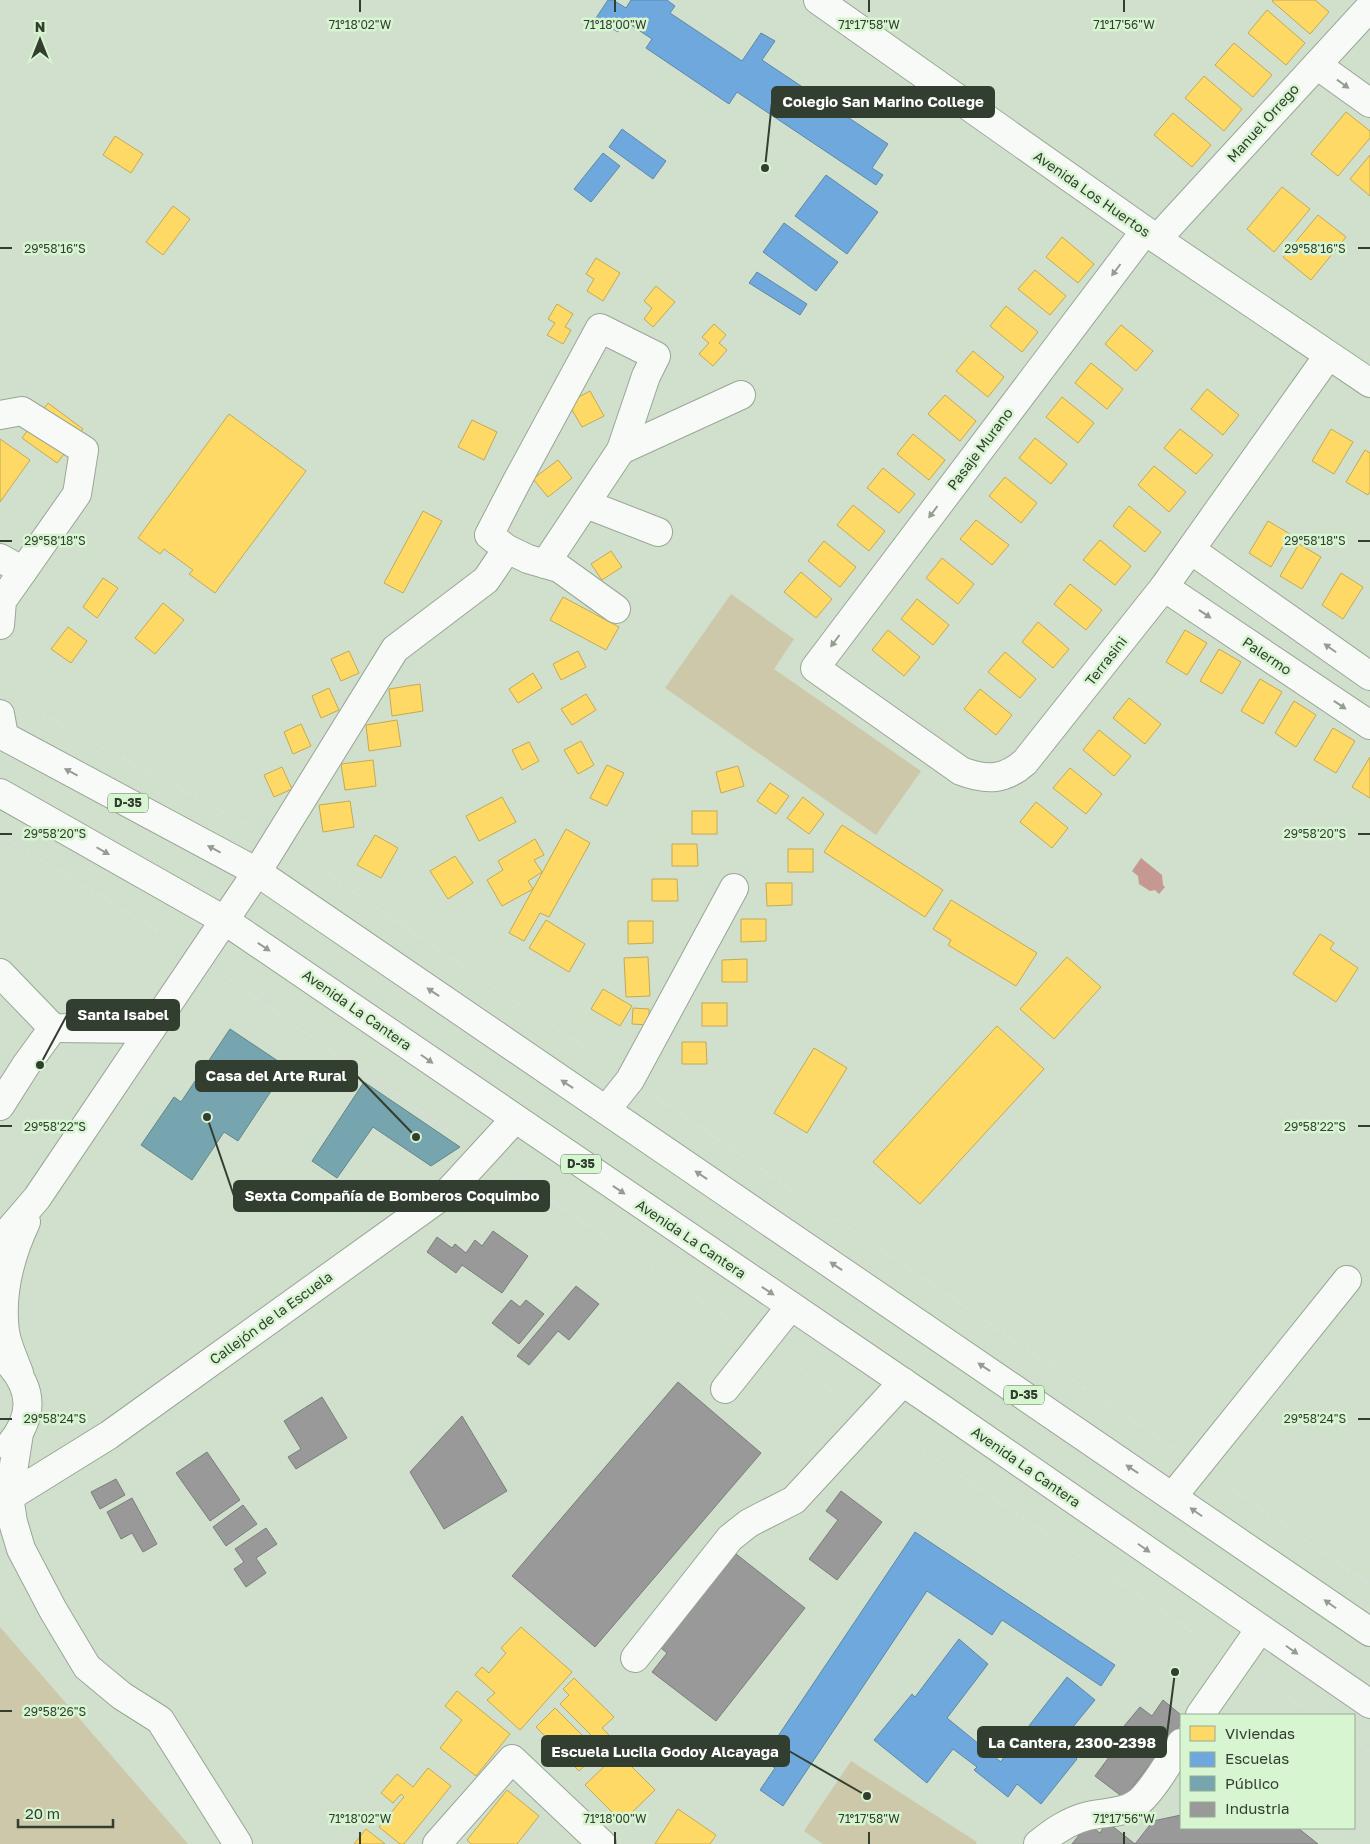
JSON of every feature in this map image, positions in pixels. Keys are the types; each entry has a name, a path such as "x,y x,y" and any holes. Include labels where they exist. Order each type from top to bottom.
{"main road":[{"name":"Avenida Los Huertos","path":"818,0 1151,235 1370,383"},
{"name":"Manuel Orrego","path":"1151,235 1317,65 1365,23"},
{"path":"1317,65 1370,103"},
{"name":"Pasaje Murano","path":"816,668 1151,235"},
{"path":"545,564 621,450 646,376 656,356 600,328 516,481 490,535 507,549 528,559 545,564 559,568 616,609"},
{"name":"Terrasini","path":"816,668 961,771 976,777 991,778 1004,776 1016,770 1026,762 1164,587 1328,356"},
{"path":"621,450 741,395"},
{"path":"0,415 22,411 84,450 77,494 11,565 2,601 0,625"},
{"path":"586,504 658,532"},
{"path":"0,1241 37,1198 200,956 256,872 396,649 486,580 507,549"},
{"path":"1191,550 1370,676"},
{"name":"Palermo","path":"1164,587 1370,725"},
{"name":"D-35","path":"1,728 256,872 1370,1632"},
{"name":"Avenida La Cantera","path":"0,793 224,920 515,1120 903,1382 1370,1704"},
{"path":"606,1110 630,1080 734,888"},
{"path":"0,973 53,1028 151,1029"},
{"path":"0,1106 26,1065 53,1028"},
{"name":"Callejón de la Escuela","path":"6,1508 449,1191 515,1120"},
{"path":"37,1198 13,1249 4,1290 5,1332 9,1364 25,1387 27,1403 26,1419 20,1433 6,1508 21,1549 53,1610 87,1667 122,1696 160,1720 238,1844"},
{"path":"1173,1496 1347,1280"},
{"path":"725,1389 791,1306"},
{"path":"635,1658 730,1538 750,1523 794,1500 903,1382"},
{"path":"0,1452 7,1448 20,1433"},
{"path":"1201,1714 1260,1629"},
{"path":"1038,1844 1052,1832 1069,1822 1088,1816 1122,1810 1135,1805 1147,1792 1180,1744"},
{"path":"437,1844 512,1759 602,1844"}],"path":[{"path":"26,705 275,841 315,865 1370,1584"},
{"path":"0,835 200,956 257,1000 1314,1714"},
{"path":"1355,1742 1370,1752"}],"shaded area":[{"path":"731,594 794,639 774,669 921,771 876,835 665,688"},
{"path":"1141,858 1162,875 1165,887 1159,894 1155,890 1150,891 1139,884 1138,876 1132,871"},
{"path":"0,1627 188,1844 0,1844"},
{"path":"851,1761 977,1842 976,1844 823,1844 804,1831"}],"building: Viviendas":[{"path":"1273,0 1315,0 1329,12 1310,34"},
{"path":"1267,10 1305,43 1286,65 1248,33"},
{"path":"1234,43 1272,75 1253,97 1215,65"},
{"path":"1204,76 1242,109 1224,131 1185,98"},
{"path":"1346,112 1370,131 1370,138 1338,176 1311,154"},
{"path":"1173,113 1211,145 1192,167 1154,135"},
{"path":"115,136 143,154 131,173 103,155"},
{"path":"1370,155 1370,196 1350,179"},
{"path":"1282,187 1310,209 1274,252 1247,229"},
{"path":"173,206 190,219 163,255 146,242"},
{"path":"1318,215 1346,237 1311,280 1283,257"},
{"path":"1062,237 1094,264 1078,283 1046,257"},
{"path":"596,258 620,273 603,301 587,291 594,279 586,274"},
{"path":"1035,270 1066,296 1050,315 1018,289"},
{"path":"656,286 675,302 653,327 644,319 652,308 644,301"},
{"path":"557,304 573,314 565,327 571,330 563,344 547,335 555,323 548,319"},
{"path":"1006,306 1038,332 1022,352 990,326"},
{"path":"714,324 726,335 719,343 727,350 713,366 699,354 709,343 702,337"},
{"path":"1121,325 1153,351 1136,371 1105,344"},
{"path":"973,351 1004,377 988,397 956,371"},
{"path":"1091,363 1123,389 1107,409 1075,383"},
{"path":"1207,389 1239,415 1223,435 1191,409"},
{"path":"590,391 604,416 582,427 568,403"},
{"path":"945,395 976,421 960,441 928,414"},
{"path":"1062,397 1094,423 1078,443 1046,417"},
{"path":"48,403 83,429 57,463 22,438"},
{"path":"229,414 306,471 215,593 189,574 193,570 164,549 160,554 138,538"},
{"path":"472,420 497,432 484,460 458,447"},
{"path":"1180,429 1213,455 1196,474 1164,448"},
{"path":"1331,429 1353,442 1334,474 1312,461"},
{"path":"913,434 945,460 929,480 897,454"},
{"path":"1035,438 1067,464 1051,484 1019,458"},
{"path":"0,439 30,460 0,502"},
{"path":"1365,450 1370,453 1370,491 1368,495 1346,482"},
{"path":"558,460 572,478 548,497 533,479"},
{"path":"1154,466 1186,492 1169,512 1138,485"},
{"path":"883,468 915,494 899,513 867,488"},
{"path":"1005,477 1037,503 1021,523 989,496"},
{"path":"853,505 885,531 869,551 837,525"},
{"path":"1129,506 1161,532 1145,552 1113,526"},
{"path":"423,511 442,521 403,593 384,583"},
{"path":"976,520 1009,545 992,565 960,539"},
{"path":"1268,521 1290,534 1271,567 1249,553"},
{"path":"1100,540 1131,566 1115,585 1083,560"},
{"path":"824,541 856,567 840,587 808,561"},
{"path":"1299,544 1321,557 1302,589 1280,576"},
{"path":"611,551 622,567 602,580 591,564"},
{"path":"942,558 974,584 958,604 926,578"},
{"path":"801,572 832,599 816,618 784,592"},
{"path":"1341,573 1363,587 1343,619 1322,605"},
{"path":"103,578 118,588 97,618 83,607"},
{"path":"1070,584 1102,610 1086,630 1054,604"},
{"path":"563,597 619,627 606,650 550,620"},
{"path":"917,599 949,625 933,645 901,619"},
{"path":"163,603 184,620 155,654 135,638"},
{"path":"1038,622 1069,649 1053,668 1022,642"},
{"path":"68,627 87,641 71,663 51,649"},
{"path":"888,630 920,657 904,676 872,650"},
{"path":"1185,630 1207,643 1187,675 1166,662"},
{"path":"1219,649 1241,662 1222,694 1200,681"},
{"path":"349,651 359,673 341,681 331,659"},
{"path":"578,651 586,667 561,680 553,664"},
{"path":"1005,652 1036,679 1020,698 988,672"},
{"path":"533,673 542,688 518,703 509,689"},
{"path":"1260,679 1282,692 1263,724 1241,711"},
{"path":"420,684 423,711 392,716 389,689"},
{"path":"329,688 339,710 321,718 312,696"},
{"path":"980,689 1012,715 996,735 964,709"},
{"path":"586,694 596,710 572,725 561,709"},
{"path":"1129,698 1161,724 1145,744 1113,718"},
{"path":"1294,701 1316,715 1296,747 1275,733"},
{"path":"397,720 401,746 369,751 366,725"},
{"path":"301,724 311,746 293,754 284,732"},
{"path":"1333,728 1355,741 1336,773 1314,760"},
{"path":"1099,730 1131,756 1114,776 1083,750"},
{"path":"581,741 594,765 578,774 564,750"},
{"path":"529,742 539,761 522,770 512,750"},
{"path":"1370,757 1370,798 1352,787"},
{"path":"373,760 376,786 345,790 341,764"},
{"path":"607,765 624,773 607,806 590,798"},
{"path":"738,766 744,786 721,793 716,772"},
{"path":"282,767 292,789 274,797 264,775"},
{"path":"1070,768 1102,794 1086,814 1053,788"},
{"path":"770,783 789,796 776,814 757,801"},
{"path":"502,797 516,822 479,841 466,816"},
{"path":"803,797 824,814 809,834 787,818"},
{"path":"350,801 354,827 323,832 319,805"},
{"path":"1036,802 1068,828 1052,848 1020,822"},
{"path":"692,811 717,811 717,834 692,834"},
{"path":"842,825 943,890 925,917 824,852"},
{"path":"566,829 590,843 549,917 540,913 524,941 509,933"},
{"path":"375,835 398,848 381,878 357,865"},
{"path":"535,839 544,855 534,860 542,872 528,881 533,889 502,906 487,880 503,870 498,861"},
{"path":"672,844 697,844 698,866 672,866"},
{"path":"788,849 813,849 813,872 788,872"},
{"path":"455,856 473,883 448,899 430,871"},
{"path":"652,879 677,879 678,901 652,901"},
{"path":"766,883 792,883 792,905 767,906"},
{"path":"951,900 1037,953 1016,986 948,945 951,940 933,929"},
{"path":"741,919 766,919 766,941 741,942"},
{"path":"546,920 585,944 569,972 529,948"},
{"path":"628,921 653,921 653,943 628,944"},
{"path":"1320,934 1334,943 1330,949 1358,968 1336,1002 1293,974"},
{"path":"648,957 650,996 626,997 624,958"},
{"path":"1067,957 1101,987 1054,1039 1020,1009"},
{"path":"747,959 747,982 722,982 722,960"},
{"path":"603,989 632,1006 620,1026 591,1009"},
{"path":"702,1003 727,1003 727,1026 702,1026"},
{"path":"633,1008 649,1009 649,1025 632,1024"},
{"path":"997,1026 1044,1069 920,1204 873,1162"},
{"path":"682,1042 706,1042 707,1064 682,1064"},
{"path":"814,1048 847,1068 807,1133 774,1113"},
{"path":"521,1627 572,1672 520,1730 487,1700 495,1693 475,1675 482,1667 489,1673 506,1653 501,1648"},
{"path":"574,1678 614,1717 602,1728 614,1740 605,1749 560,1704 569,1695 563,1689"},
{"path":"457,1691 510,1734 476,1776 440,1748 462,1720 445,1706"},
{"path":"555,1708 599,1752 579,1771 536,1727"},
{"path":"618,1753 655,1790 622,1822 585,1785"},
{"path":"428,1768 451,1786 404,1844 400,1844 379,1827 404,1797 401,1794 393,1803 381,1793 397,1774 413,1787"},
{"path":"507,1790 539,1816 517,1844 471,1844 467,1840"},
{"path":"678,1809 716,1835 710,1844 655,1844"},
{"path":"366,1829 385,1844 354,1844"}],"building: Escuelas":[{"path":"608,0 613,0 626,8 631,0 667,0 675,6 670,13 742,61 761,33 775,41 762,60 888,144 872,168 883,175 876,185 737,92 729,104 646,48 652,39 625,21 618,32 596,18"},
{"path":"622,129 666,161 653,179 609,147"},
{"path":"603,153 620,166 591,202 574,189"},
{"path":"826,175 878,212 847,254 795,216"},
{"path":"784,223 838,262 816,291 763,252"},
{"path":"757,272 807,304 800,315 749,283"},
{"path":"915,1532 1115,1665 1101,1686 1002,1620 992,1635 927,1591 783,1806 760,1790 775,1768 762,1760"},
{"path":"959,1639 988,1664 947,1718 1001,1762 1008,1749 1017,1757 1032,1737 1025,1731 1067,1677 1095,1700 1059,1744 1077,1759 1041,1804 1017,1784 1008,1797 974,1770 977,1767 953,1749 927,1783 874,1740 912,1694 915,1697"}],"building: Público":[{"path":"230,1029 287,1067 238,1141 224,1132 192,1180 141,1145 174,1097 181,1102"},
{"path":"364,1082 460,1147 431,1166 373,1127 337,1178 312,1161"}],"building: Industria":[{"path":"493,1231 528,1256 502,1293 462,1265 456,1273 427,1252 437,1237 452,1248 455,1244 466,1253 475,1240 482,1246"},
{"path":"576,1286 599,1304 569,1340 558,1331 529,1365 517,1356"},
{"path":"511,1300 520,1307 526,1300 544,1314 519,1344 492,1323"},
{"path":"678,1382 761,1453 595,1647 512,1576"},
{"path":"322,1397 347,1438 296,1469 288,1457 301,1449 284,1421"},
{"path":"462,1416 507,1491 444,1529 410,1472"},
{"path":"207,1452 240,1500 210,1521 176,1473"},
{"path":"116,1479 125,1495 100,1509 91,1492"},
{"path":"841,1491 882,1522 837,1580 809,1559 838,1520 826,1511"},
{"path":"132,1498 157,1544 143,1552 132,1533 121,1539 107,1512"},
{"path":"243,1505 257,1524 226,1546 213,1527"},
{"path":"266,1528 277,1544 256,1558 266,1573 246,1587 234,1569 244,1562 235,1549"},
{"path":"736,1554 805,1608 716,1721 652,1672 667,1653 661,1648"},
{"path":"1163,1700 1180,1714 1180,1725 1124,1798 1095,1776 1115,1749 1109,1744 1140,1707 1152,1716"},
{"path":"1180,1815 1180,1829 1299,1829 1318,1844 1135,1844 1153,1821"},
{"path":"1107,1822 1135,1844 1072,1844 1088,1824 1100,1833"}],"place":[{"name":"Colegio San Marino College","path":"765,168"},
{"name":"Santa Isabel","path":"40,1065"},
{"name":"Sexta Compañía de Bomberos Coquimbo","path":"207,1117"},
{"name":"Casa del Arte Rural","path":"416,1137"},
{"name":"La Cantera, 2300-2398","path":"1175,1672"},
{"name":"Escuela Lucila Godoy Alcayaga","path":"867,1796"}]}
